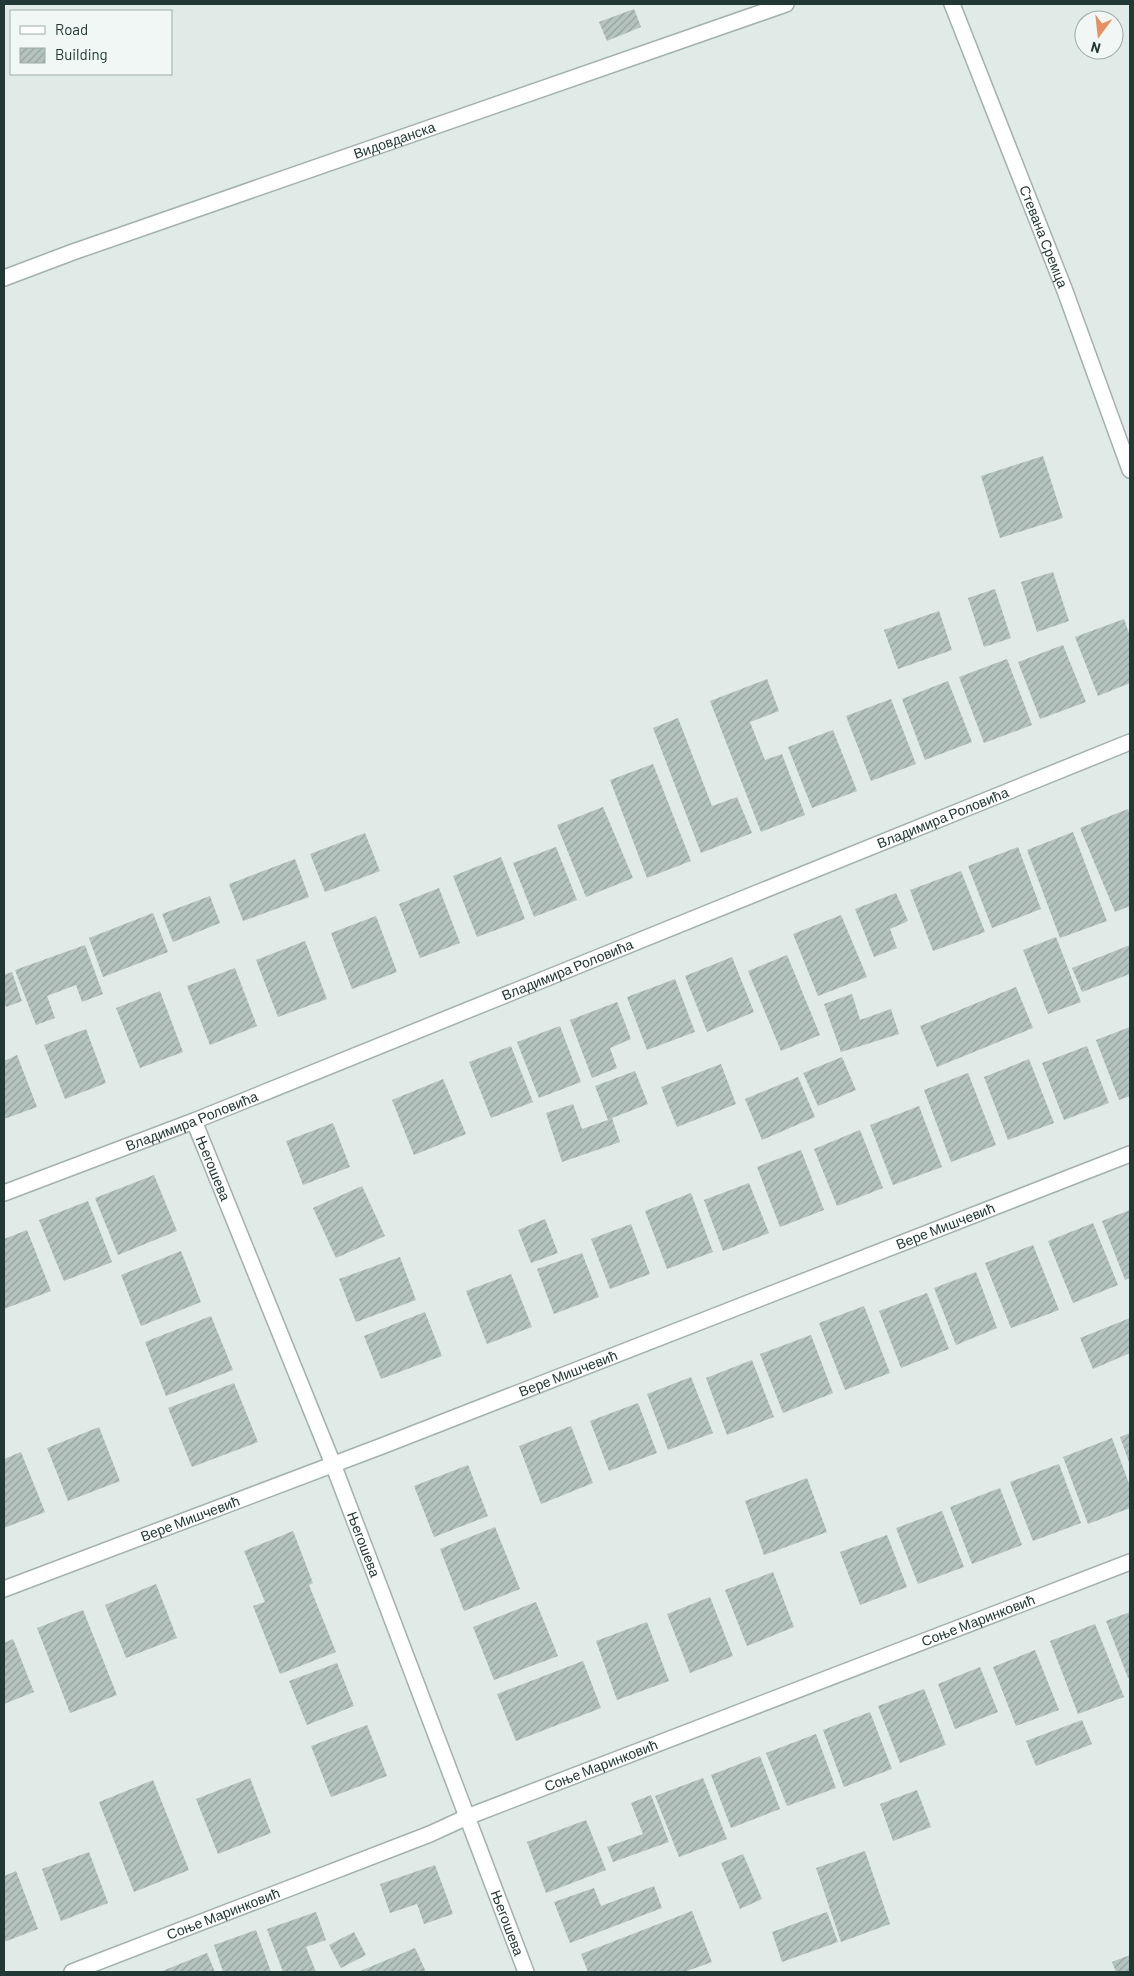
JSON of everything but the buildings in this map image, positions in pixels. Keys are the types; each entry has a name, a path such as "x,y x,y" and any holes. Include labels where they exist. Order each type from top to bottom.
{"street":[{"name":"Видовданска","path":"4,278 110,238 786,4"},
{"name":"Стевана Сремца","path":"952,4 1065,290 1130,470"},
{"name":"Владимира Роловића","path":"4,1193 194,1121 1130,742"},
{"name":"Његошева","path":"194,1121 333,1464 526,1972"},
{"name":"Вере Мишчевић","path":"4,1589 400,1439 1130,1154"},
{"name":"Соње Маринковић","path":"72,1972 1130,1562"}]}
